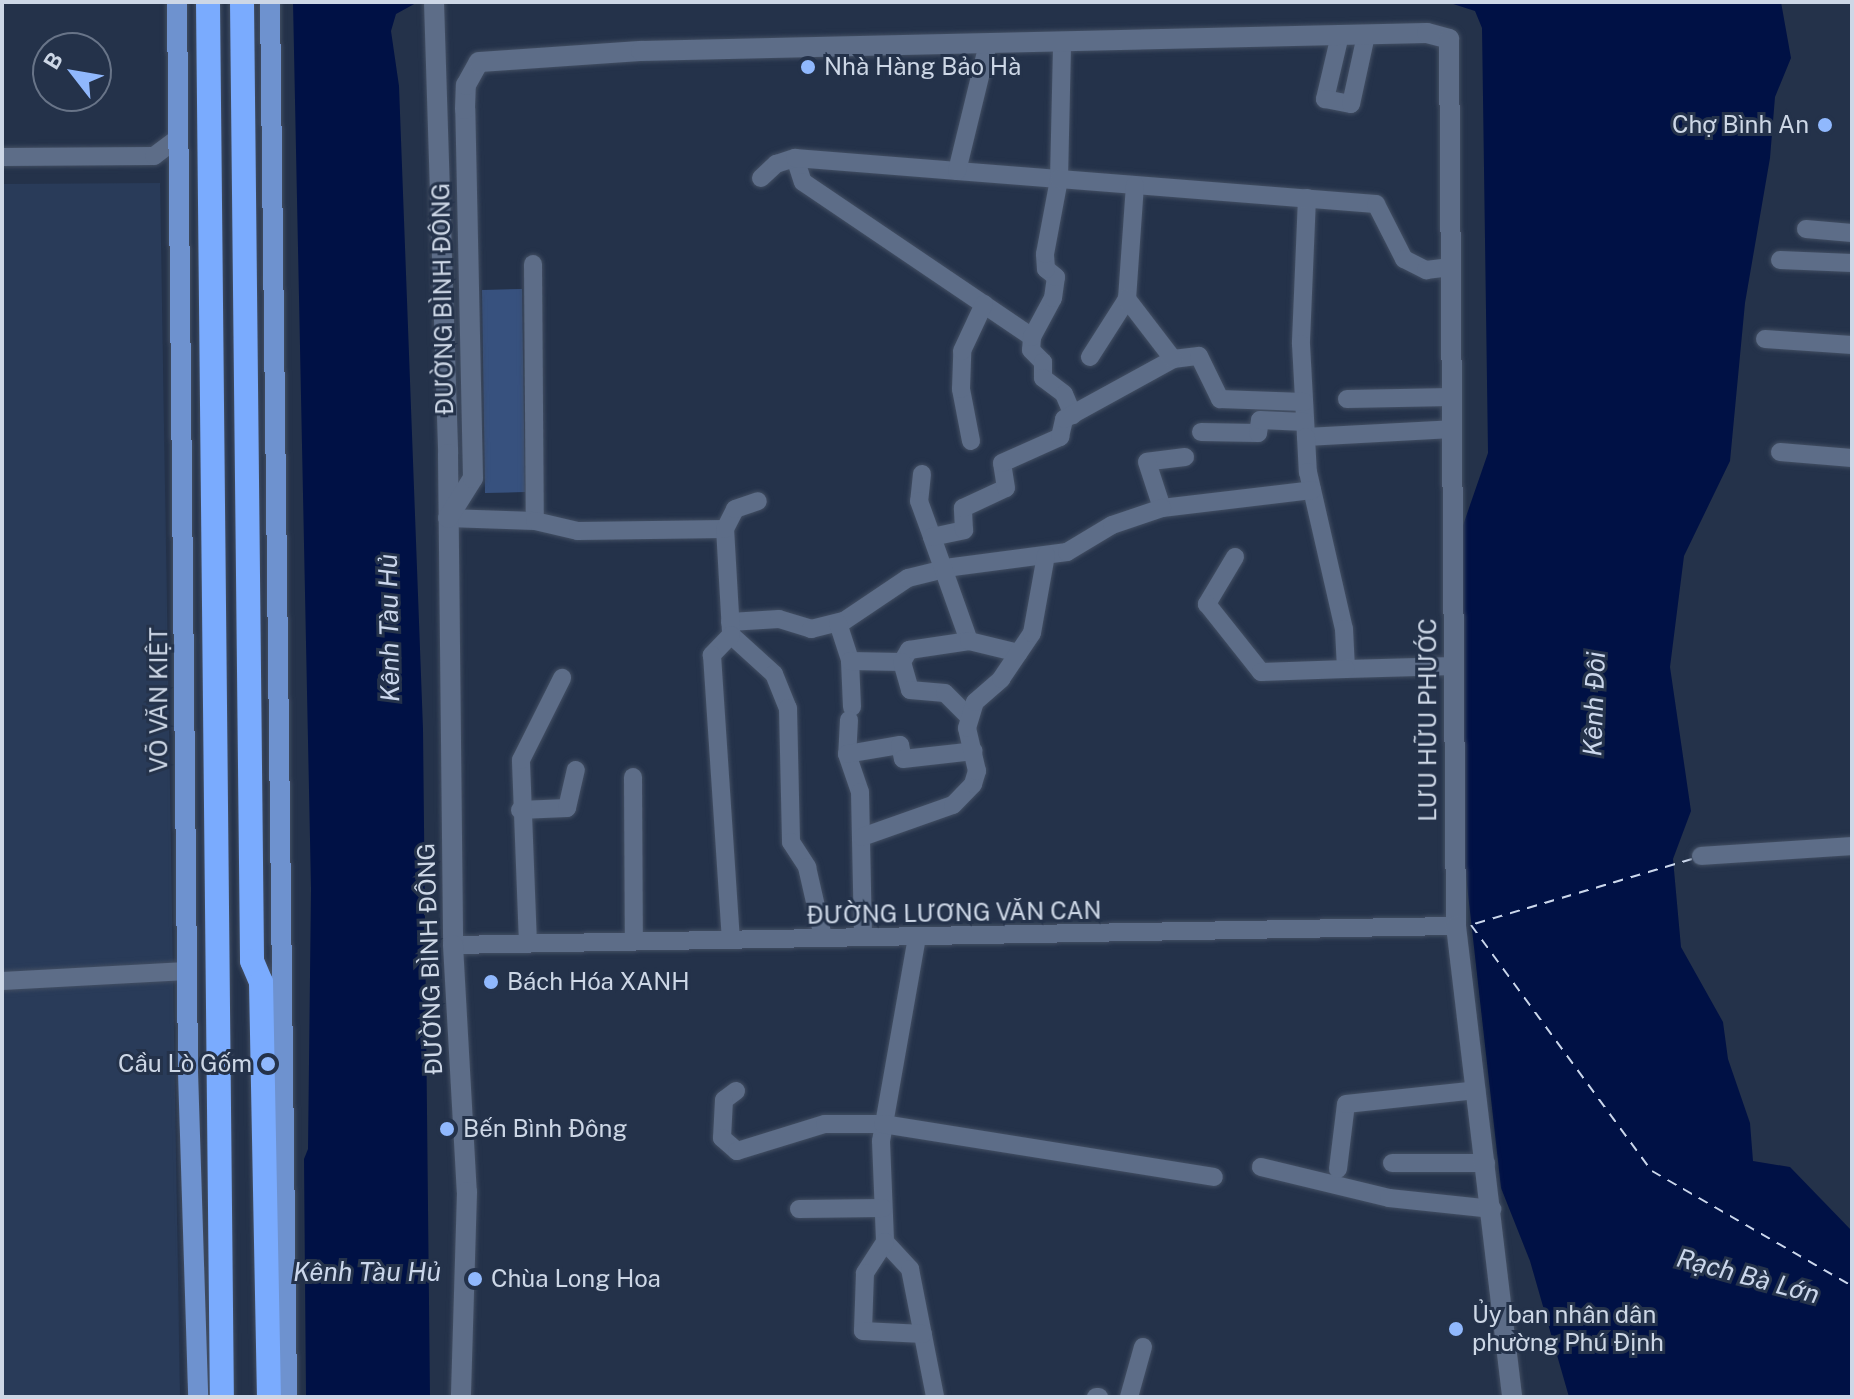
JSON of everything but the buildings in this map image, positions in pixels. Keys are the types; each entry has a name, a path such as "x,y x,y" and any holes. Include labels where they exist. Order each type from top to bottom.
{"highway":[{"path":"208,2 222,1397"},
{"path":"242,2 252,961 261,982 269,1397"}],"main road":[{"name":"VÕ VĂN KIỆT","path":"177,2 187,971 198,1397"},
{"path":"256,2 269,962 261,982"},
{"path":"270,2 287,1397"}],"street":[{"name":"ĐƯỜNG BÌNH ĐÔNG","path":"434,2 448,454 453,945 467,1192 461,1397"},
{"name":"LƯU HỮU PHƯỚC","path":"1366,35 1427,33 1449,39 1456,926 1512,1397"},
{"path":"957,171 988,44 1340,35 1366,35 1351,104 1325,99 1340,35"},
{"path":"932,537 964,530 963,508 1006,488 1002,463 1060,437 1068,417 1064,394 1043,378 1043,362 1031,350 1032,337 1053,298 1056,277 1046,269 1045,254 1059,179 1062,42"},
{"name":"ĐƯỜNG BÌNH ĐÔNG","path":"448,518 473,478 465,109 479,62 641,51 988,44"},
{"path":"2,157 154,156 179,137"},
{"path":"154,156 180,177"},
{"path":"761,178 776,164 795,158 1376,204 1404,259 1426,270 1451,267"},
{"path":"795,158 803,182 1032,337"},
{"path":"1090,357 1127,299 1135,185"},
{"path":"1307,198 1306,429 1312,490 1344,629 1346,669"},
{"path":"1806,229 1852,233"},
{"path":"1780,260 1852,263"},
{"path":"533,264 535,521"},
{"path":"1127,299 1173,359"},
{"path":"971,441 961,389 962,351 984,304"},
{"path":"1765,339 1852,345"},
{"path":"1068,417 1173,359 1199,356 1220,399 1304,402"},
{"path":"1347,399 1452,397"},
{"path":"1201,432 1258,433 1260,420 1306,429 1452,429"},
{"path":"1780,452 1852,458"},
{"path":"1162,508 1147,462 1185,457"},
{"path":"922,474 919,501 932,537 934,555 945,569 969,641"},
{"path":"731,628 779,619 811,629 838,623 908,578 945,569 1067,552 1112,525 1162,508 1312,490"},
{"path":"731,939 712,655 731,628 725,529 735,509 758,501"},
{"path":"448,518 535,521 578,531 725,529"},
{"path":"862,837 953,805 973,784 974,751 970,718 975,702 1001,679 1019,653 1041,607 1046,555"},
{"path":"1235,557 1207,604 1261,672 1454,666"},
{"path":"838,623 850,661 847,754 860,792 863,937"},
{"path":"731,628 774,674 788,708 791,842 807,867 823,937"},
{"path":"970,718 945,693 910,690 902,662 909,650 969,641 1019,653"},
{"path":"850,661 902,662"},
{"path":"528,944 520,810 521,760 562,678"},
{"path":"847,754 900,745 903,759 974,751"},
{"path":"520,810 567,808 576,770"},
{"path":"633,777 634,941"},
{"path":"1701,856 1852,846"},
{"name":"ĐƯỜNG LƯƠNG VĂN CAN","path":"453,945 1456,926"},
{"path":"917,937 883,1124 885,1242 865,1273 863,1331 923,1334"},
{"path":"2,981 187,971"},
{"path":"1338,1169 1346,1104 1476,1090"},
{"path":"736,1091 724,1100 722,1138 737,1151 825,1124 883,1124 1214,1177"},
{"path":"1392,1163 1486,1163"},
{"path":"1261,1167 1389,1198 1492,1209"},
{"path":"799,1209 883,1208"},
{"path":"885,1242 910,1269 935,1397"},
{"path":"1129,1397 1143,1347"}],"shaded area":[{"path":"160,183 180,1397 2,1397 2,184"},
{"path":"522,289 525,492 485,493 482,290"}],"water":[{"name":"Kênh Tàu Hủ","path":"293,2 435,2 416,3 396,14 391,31 399,86 423,729 430,1397 306,1397 304,1159 308,1149 311,889"},
{"name":"Kênh Đôi","path":"1447,2 1781,2 1791,58 1775,97 1770,158 1745,303 1730,461 1684,556 1670,667 1691,811 1673,859 1681,947 1723,1022 1728,1059 1750,1123 1753,1161 1790,1167 1852,1231 1852,1397 1569,1397 1530,1261 1501,1188 1465,867 1460,534 1488,453 1482,28 1475,11"}],"ferry route":[{"path":"1692,859 1471,925 1652,1171 1852,1286"}],"place":[{"name":"Nhà Hàng Bảo Hà","path":"808,67"},
{"name":"Chợ Bình An","path":"1825,125"},
{"name":"Bách Hóa XANH","path":"491,982"},
{"name":"Cầu Lò Gốm","path":"268,1064"},
{"name":"Bến Bình Đông","path":"447,1129"},
{"name":"Chùa Long Hoa","path":"475,1279"},
{"name":"Ủy ban nhân dân phường Phú Định","path":"1456,1329"}],"water label":[{"name":"Rạch Bà Lớn","path":"1748,1276"}]}
